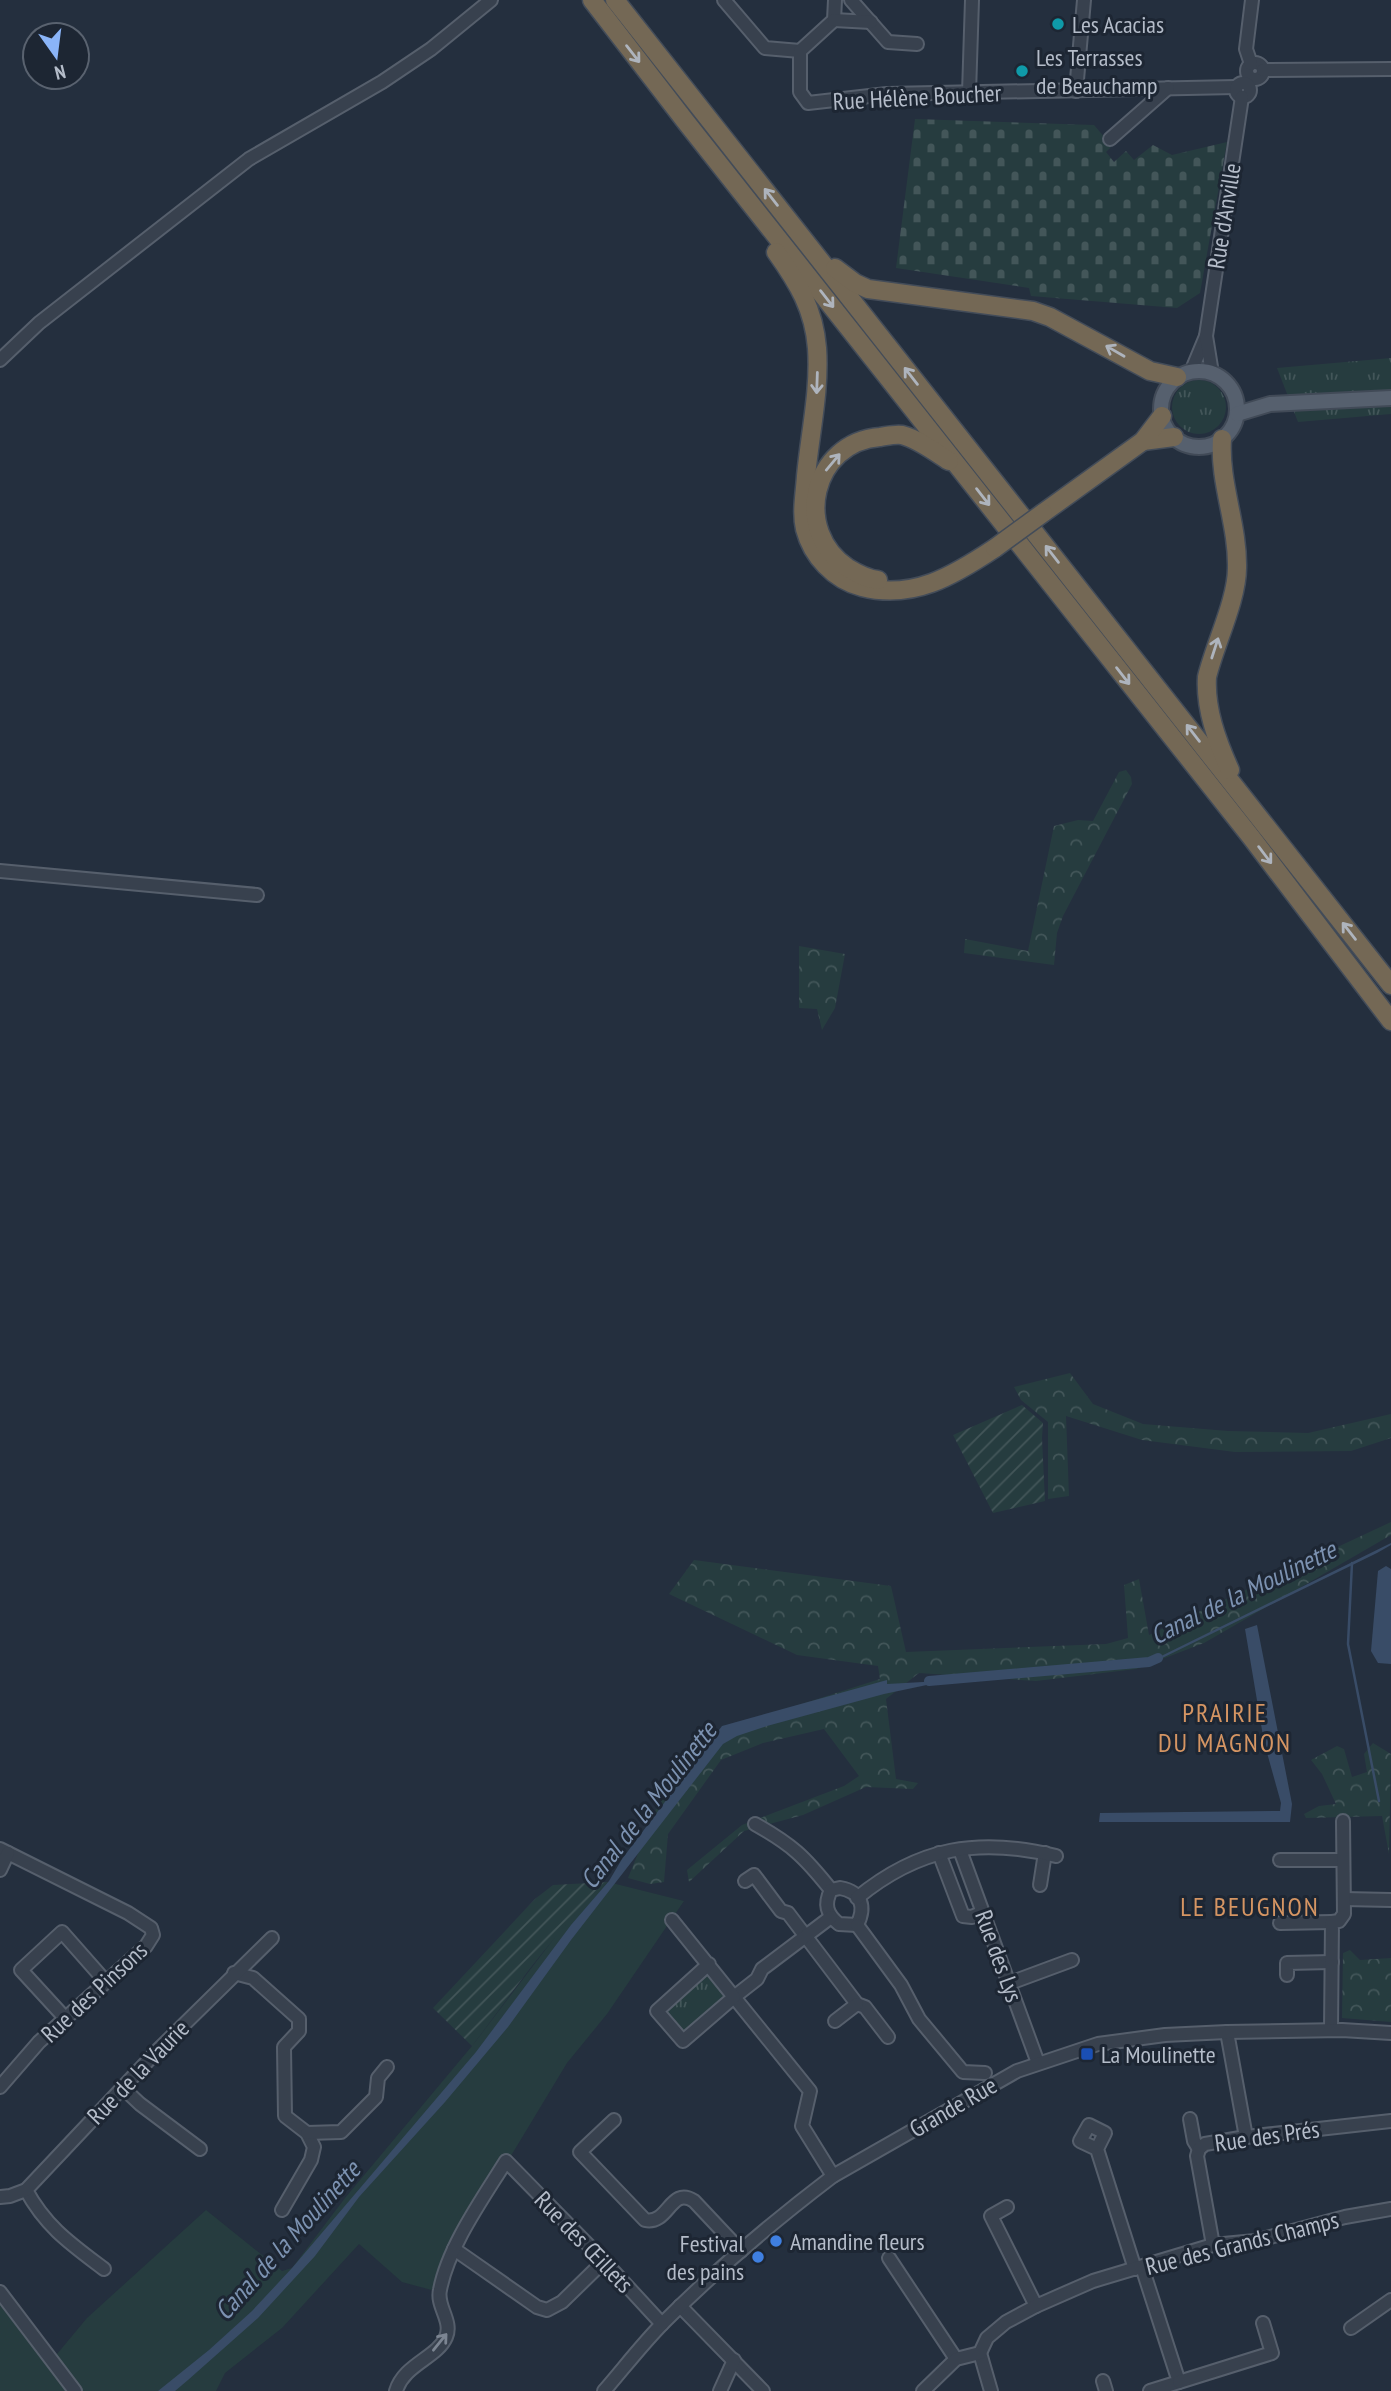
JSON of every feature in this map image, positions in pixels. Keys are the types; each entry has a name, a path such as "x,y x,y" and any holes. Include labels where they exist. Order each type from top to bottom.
{"highway":[{"path":"592,0 1251,837 1391,1021"},
{"path":"615,0 1391,985"},
{"path":"709,150 794,279 812,314 817,348 818,387 803,508 806,529 816,555 831,572 852,585 895,593 930,584 963,570 1143,441 1162,416"},
{"path":"813,251 855,283 868,289 1033,311 1065,323 1150,371 1164,376 1184,374"},
{"path":"962,470 927,447 901,435 871,437 851,444 834,457 821,477 815,504 817,524 824,545 838,561 858,574 874,580 894,581 924,575 989,552"},
{"path":"1143,441 1174,437"},
{"path":"1222,439 1222,473 1236,533 1237,571 1235,588 1207,677 1206,690 1216,737 1240,793"}],"main road":[{"path":"1212,373 1221,378 1234,394 1237,414 1233,426 1222,439 1209,445 1186,444 1166,428 1162,416 1163,396 1184,374 1212,373"},
{"path":"1234,394 1270,404"},
{"path":"1237,414 1270,404 1391,398"}],"street":[{"path":"0,360 40,323 248,159 382,82 431,49 491,0"},
{"path":"724,0 765,48 800,51 834,20 835,0"},
{"path":"851,0 888,43 917,44"},
{"path":"969,93 972,0"},
{"path":"1076,91 1084,0"},
{"name":"Rue d'Anville","path":"1212,373 1206,336 1249,80 1246,49 1252,0"},
{"path":"834,20 871,22"},
{"name":"Rue Hélène Boucher","path":"800,51 800,92 808,103 887,94 1168,88 1391,69"},
{"path":"1110,139 1168,88"},
{"name":"Rue d'Anville","path":"1184,374 1206,336"},
{"path":"0,871 257,895"},
{"path":"1280,1923 1332,1922 1339,1920 1344,1914 1343,1821"},
{"path":"755,1824 803,1856 831,1890"},
{"path":"857,1898 890,1872 939,1853 986,1845 1027,1849 1050,1855 1040,1885"},
{"name":"Rue des Lys","path":"960,1850 1038,2063"},
{"path":"0,1870 4,1851"},
{"name":"Rue des Pinsons","path":"0,2087 39,2042 146,1946 153,1936 151,1928 128,1913 4,1851"},
{"path":"939,1853 963,1916 972,1917 983,1912"},
{"path":"1280,1860 1343,1860"},
{"path":"745,1881 754,1875 780,1911 788,1913 857,2004 865,2007 888,2037"},
{"path":"831,1890 847,1889 863,1905 863,1913 857,1925"},
{"path":"831,1890 826,1904 831,1917 839,1924 857,1925"},
{"path":"1344,1899 1391,1900"},
{"path":"709,1964 657,2011 683,2041 757,1979 762,1969 831,1917"},
{"path":"672,1920 810,2091 802,2126 833,2176"},
{"path":"1331,2030 1332,1922"},
{"path":"857,1925 901,1984 919,2018 963,2072 970,2096"},
{"path":"65,2018 22,1970 62,1932 106,1982"},
{"name":"Rue de la Vaurie","path":"26,2190 234,1973 272,1938"},
{"path":"1010,1983 1072,1960"},
{"path":"1287,1975 1286,1963 1332,1962"},
{"path":"234,1973 253,1978 299,2019 299,2031 284,2047 285,2116 307,2133 314,2147 311,2160 282,2210"},
{"path":"835,2021 857,2004"},
{"name":"Grande Rue","path":"604,2391 680,2306 741,2251 833,2176 1017,2071 1108,2042 1166,2035 1331,2030 1391,2032"},
{"path":"1227,2032 1246,2137"},
{"path":"307,2133 341,2132 376,2097 378,2078 387,2067"},
{"path":"963,2072 985,2073"},
{"path":"123,2088 139,2104 200,2149"},
{"path":"1190,2119 1194,2141 1199,2149"},
{"path":"614,2120 580,2152 645,2220 649,2222 657,2219 678,2199 688,2197 741,2251"},
{"name":"Rue des Prés","path":"1213,2245 1197,2156 1199,2149 1205,2144 1391,2121"},
{"path":"1097,2149 1179,2382"},
{"name":"Rue des Œillets","path":"454,2249 506,2161 662,2324"},
{"path":"0,2197 26,2190 59,2235 104,2269"},
{"path":"1007,2207 990,2216 1036,2306"},
{"name":"Rue des Grands Champs","path":"980,2353 987,2338 995,2330 1036,2306 1093,2281 1213,2245 1255,2241 1345,2217 1391,2209"},
{"path":"396,2391 400,2379 445,2340 449,2330 439,2292 454,2249 537,2307 547,2310 562,2302 604,2261"},
{"path":"889,2258 956,2359"},
{"path":"0,2292 75,2391"},
{"path":"1351,2328 1391,2300"},
{"path":"680,2306 763,2391"},
{"path":"1150,2391 1272,2353 1263,2323"},
{"path":"923,2391 956,2359 980,2353 991,2391"},
{"path":"720,2391 734,2360"}],"green space":[{"path":"915,119 1094,125 1112,146 1106,152 1114,162 1126,151 1134,160 1153,145 1172,155 1227,142 1200,293 1177,308 1031,296 1029,288 896,268"},
{"path":"1391,358 1391,414 1298,422 1277,368"},
{"path":"1199,380 1218,388 1226,407 1218,426 1199,434 1180,426 1172,407 1180,388"},
{"path":"1126,770 1132,784 1063,916 1057,933 1054,965 964,953 965,939 1028,951 1054,826 1078,820 1093,821 1119,772"},
{"path":"799,946 845,954 835,1008 822,1030 817,1009 799,1008"},
{"path":"1070,1373 1093,1404 1143,1424 1228,1431 1308,1433 1391,1414 1391,1438 1351,1451 1235,1452 1142,1440 1066,1416 1069,1496 1048,1499 1048,1422 1021,1400 1014,1387"},
{"path":"1022,1405 1043,1423 1045,1501 993,1513 953,1435"},
{"path":"1391,1522 1391,1535 1204,1643 1136,1669 1036,1681 919,1673 886,1699 896,1779 918,1783 913,1789 866,1787 803,1815 744,1831 689,1882 687,1870 742,1825 844,1786 859,1776 824,1729 763,1743 721,1760 668,1834 664,1882 650,1884 628,1878 663,1792 702,1736 880,1679 878,1666 797,1655 669,1594 694,1560 891,1586 906,1652 1106,1644 1128,1638 1124,1585 1139,1579 1149,1635"},
{"path":"1373,1743 1391,1754 1389,1854 1382,1816 1306,1818 1304,1814 1319,1806 1336,1804 1322,1774 1311,1760 1337,1746 1344,1749 1352,1777 1367,1772 1364,1754"},
{"path":"608,1882 684,1901 607,2014 567,2063 454,2250 439,2292 402,2282 359,2244 282,2328 225,2373 216,2391 0,2391 0,2292 52,2360 87,2318 206,2210 282,2271 292,2268 345,2198 472,2046 558,1933"},
{"path":"608,1882 553,1940 472,2046 433,2008 535,1899 553,1885"},
{"path":"1350,1950 1360,1960 1391,1958 1391,2022 1342,2018 1343,1953"},
{"path":"709,1964 734,1997 683,2041 657,2011"}],"water":[{"path":"1391,1543 1377,1553 1150,1664 941,1682 884,1694 767,1726 737,1736 723,1744 571,1940 508,2027 359,2197 315,2256 258,2318 188,2380 175,2391 158,2391 252,2311 292,2268 476,2052 571,1925 609,1881 622,1859 722,1726 887,1680 887,1684 923,1682 1149,1662"},
{"path":"1386,1566 1391,1569 1391,1664 1378,1663 1371,1651 1378,1571"},
{"path":"1257,1625 1292,1804 1290,1822 1099,1822 1100,1813 1280,1811 1281,1803 1264,1742 1245,1629"}],"waterway":[{"path":"1352,1563 1348,1644 1379,1801"},
{"name":"Canal de la Moulinette","path":"929,1681 1149,1662 1158,1658"}],"place":[{"name":"Les Acacias","path":"1058,24"},
{"name":"Les Terrasses de Beauchamp","path":"1022,71"},
{"name":"La Moulinette","path":"1087,2054"},
{"name":"Amandine fleurs","path":"776,2241"},
{"name":"Festival des pains","path":"758,2257"}],"district":[{"name":"PRAIRIE DU MAGNON","path":"1225,1727"},
{"name":"LE BEUGNON","path":"1250,1906"}]}
